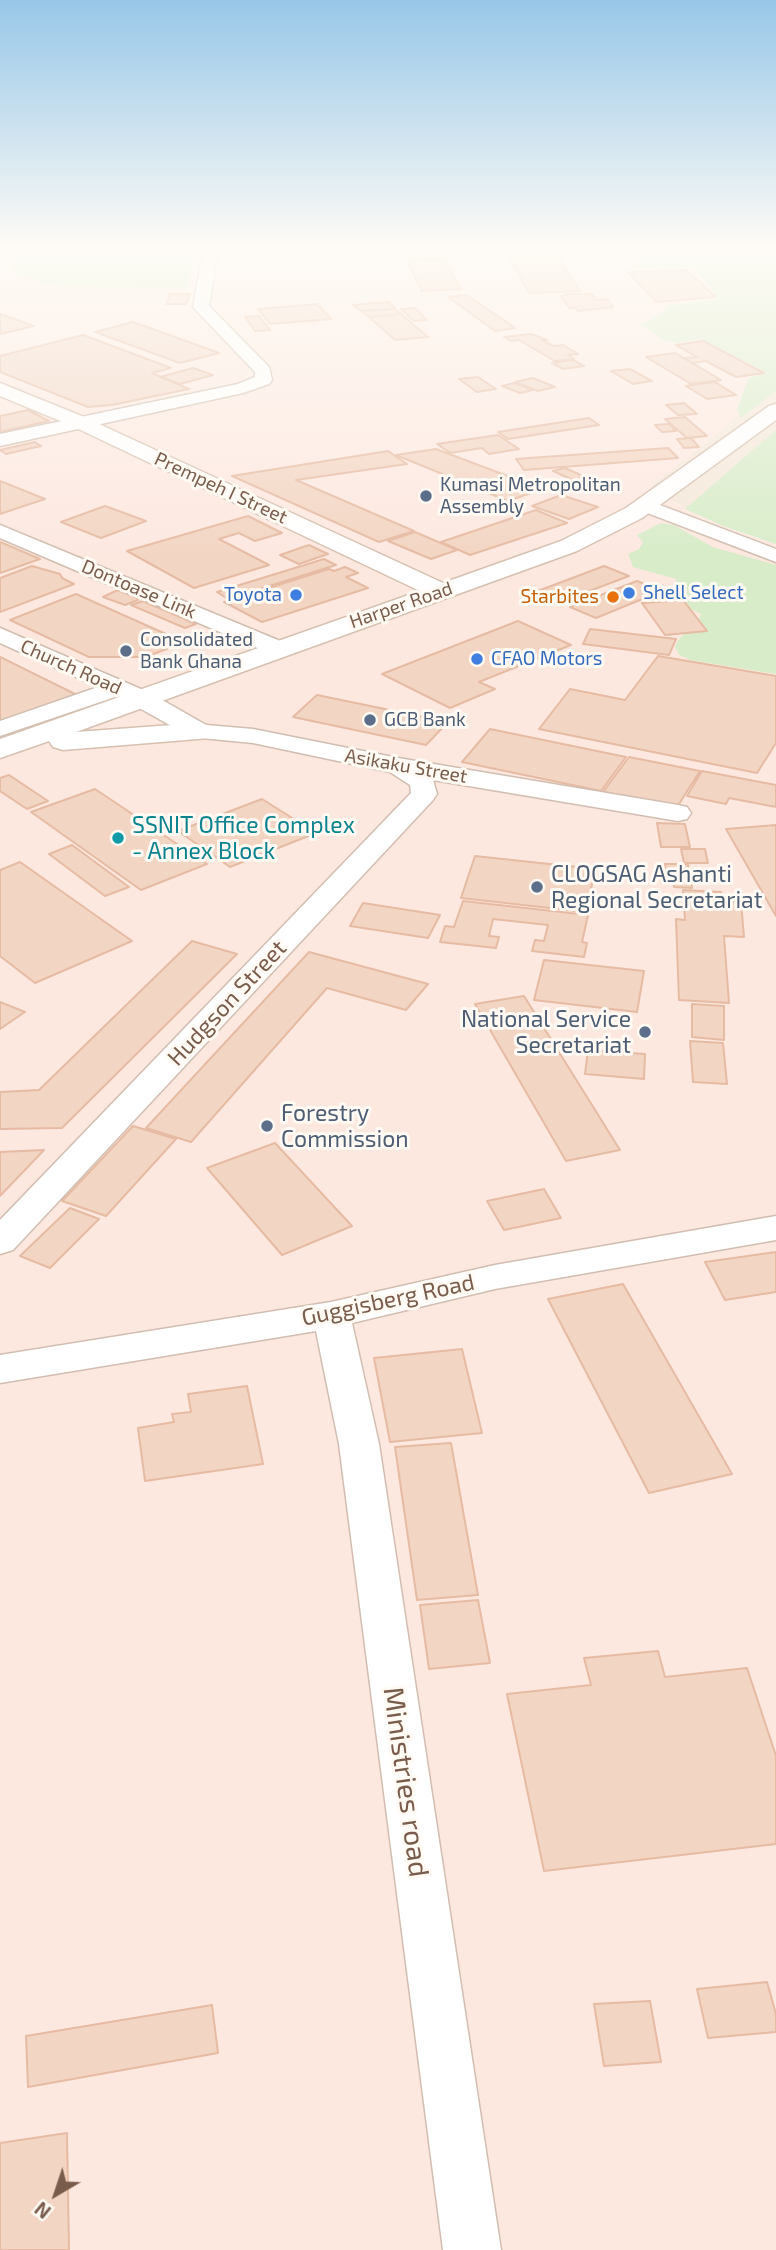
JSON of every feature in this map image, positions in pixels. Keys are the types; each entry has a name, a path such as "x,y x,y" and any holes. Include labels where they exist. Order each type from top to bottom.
{"main road":[{"name":"Prempeh I Street","path":"0,389 77,421 441,590"},
{"name":"Harper Road","path":"2,742 131,693 277,648 569,546 607,529 644,505 776,410"},
{"path":"2,742 200,732"}],"street":[{"path":"0,440 77,421 243,388 263,380 263,370 241,348"},
{"path":"644,505 776,556"},
{"name":"Dontoase Link","path":"0,531 277,648"},
{"name":"Church Road","path":"0,635 131,693"},
{"name":"Asikaku Street","path":"131,693 200,732 253,736 398,766 678,813"},
{"name":"Hudgson Street","path":"0,1242 425,794 422,782 398,766"},
{"name":"Guggisberg Road","path":"0,1369 331,1315 495,1277 776,1228"},
{"name":"Ministries road","path":"331,1315 359,1444 472,2250"}],"shaded area":[{"path":"0,348 776,348 776,377 726,427 651,486 685,509 722,526 776,544 776,2250 0,2250"},
{"path":"776,377 776,544 685,509 650,486 726,427"}],"green space":[{"path":"718,348 776,348 776,391 741,418 737,409 749,378 767,373"},
{"path":"776,430 776,544 723,526 685,509"},
{"path":"661,523 674,525 713,547 776,565 776,674 690,660 679,655 675,647 677,642 701,614 672,600 679,591 676,579 633,567 628,554 639,549 643,543 637,535"}],"building":[{"path":"32,348 118,348 171,368 152,373 189,389 112,405 88,407 0,372 0,356"},
{"path":"139,348 205,348 219,353 180,363"},
{"path":"533,348 568,348 578,354 568,355 574,359 555,361"},
{"path":"681,348 716,348 764,373 736,377 706,361 693,363 684,358 697,357"},
{"path":"675,353 721,380 691,384 646,357"},
{"path":"573,360 584,366 563,369 552,363"},
{"path":"193,368 213,375 180,384 160,377"},
{"path":"630,369 652,381 633,384 611,371"},
{"path":"478,377 496,389 477,392 459,379"},
{"path":"533,378 555,387 538,391 515,382"},
{"path":"715,382 736,395 707,399 686,386"},
{"path":"515,383 533,390 520,393 502,386"},
{"path":"684,403 697,414 678,415 666,405"},
{"path":"28,410 49,421 0,432 0,416"},
{"path":"685,417 707,436 687,438 665,419"},
{"path":"589,418 599,425 508,439 498,432"},
{"path":"669,424 676,431 662,432 655,425"},
{"path":"498,435 519,449 489,454 482,448 450,453 437,444"},
{"path":"691,438 699,447 684,448 677,439"},
{"path":"35,442 41,446 6,454 0,450"},
{"path":"668,448 678,458 524,470 516,459"},
{"path":"436,449 542,489 508,501 396,455"},
{"path":"388,451 407,464 296,480 414,531 379,542 232,476"},
{"path":"565,468 585,477 573,480 553,471"},
{"path":"0,481 45,499 0,514"},
{"path":"561,495 598,507 569,519 532,506"},
{"path":"105,506 146,521 101,538 61,522"},
{"path":"536,510 567,523 470,555 441,542"},
{"path":"248,516 282,533 255,541 239,533 219,539 269,565 194,588 127,551"},
{"path":"415,532 457,550 431,559 388,541"},
{"path":"0,542 40,559 0,573"},
{"path":"309,545 328,554 299,564 280,555"},
{"path":"324,559 336,565 228,599 217,592"},
{"path":"32,566 60,574 74,584 0,612 0,578"},
{"path":"604,566 629,576 555,604 530,594"},
{"name":"Toyota","path":"345,567 358,573 346,577 368,588 262,622 224,602 329,569 334,571"},
{"path":"637,581 662,591 596,618 570,607"},
{"path":"118,590 140,599 125,605 103,597"},
{"path":"76,594 184,642 146,657 89,657 10,620"},
{"path":"683,600 707,631 665,635 642,603"},
{"path":"143,601 196,624 185,628 131,605"},
{"name":"CFAO Motors","path":"518,621 571,645 479,682 495,689 450,708 382,674"},
{"path":"590,629 676,639 669,655 583,644"},
{"path":"658,656 776,676 776,743 757,773 539,729 570,689 625,700"},
{"path":"0,657 77,695 0,724"},
{"name":"GCB Bank","path":"317,695 448,722 426,745 293,717"},
{"path":"490,729 626,757 601,791 462,762"},
{"path":"629,757 700,771 677,807 603,792"},
{"path":"702,771 776,785 776,807 729,798 726,804 687,796"},
{"path":"9,775 48,801 27,809 0,791 0,778"},
{"name":"SSNIT Office Complex - Annex Block","path":"95,789 207,864 141,890 31,812"},
{"path":"262,799 316,833 230,867 178,831"},
{"path":"657,823 685,824 690,847 661,847"},
{"path":"776,825 776,916 726,829"},
{"path":"72,845 129,887 105,896 49,854"},
{"path":"681,849 705,849 708,863 684,863"},
{"path":"475,856 596,869 585,912 461,898"},
{"path":"20,862 132,941 35,983 0,956 0,870"},
{"path":"665,864 688,864 689,874 666,873"},
{"path":"672,877 690,877 692,888 674,887"},
{"path":"683,890 721,892 722,901 741,902 744,937 724,936 729,1003 679,1000 676,919 685,920"},
{"path":"463,901 588,915 582,942 587,943 584,957 532,951 535,940 544,941 548,925 493,919 489,936 499,937 496,948 440,942 445,926 454,927"},
{"path":"363,903 440,915 428,938 350,926"},
{"path":"192,941 237,954 62,1128 0,1129 0,1092 39,1090"},
{"path":"309,952 428,984 406,1010 327,988 191,1142 146,1128"},
{"path":"544,960 644,971 637,1012 534,1000"},
{"path":"524,996 620,1150 566,1161 475,1004"},
{"path":"0,1002 25,1012 0,1029"},
{"path":"692,1004 724,1006 724,1040 692,1037"},
{"path":"690,1041 723,1043 727,1084 693,1082"},
{"path":"588,1050 645,1054 644,1079 585,1074"},
{"path":"133,1126 176,1139 106,1216 62,1201"},
{"path":"275,1143 352,1226 282,1255 207,1168"},
{"path":"44,1150 0,1196 0,1152"},
{"path":"544,1189 561,1218 504,1230 487,1201"},
{"path":"70,1208 99,1219 50,1268 20,1256"},
{"path":"776,1252 776,1292 725,1300 705,1262"},
{"path":"623,1284 732,1474 649,1493 548,1299"},
{"path":"462,1349 482,1433 390,1442 374,1358"},
{"path":"247,1386 263,1464 145,1481 138,1428 174,1422 172,1414 191,1412 188,1394"},
{"path":"451,1443 478,1595 417,1600 395,1447"},
{"path":"478,1600 490,1663 429,1669 420,1605"},
{"path":"658,1651 665,1677 747,1668 776,1756 776,1844 544,1871 507,1694 591,1685 584,1658"},
{"path":"767,1982 776,2014 776,2032 708,2038 697,1989"},
{"path":"650,2001 661,2062 604,2066 594,2004"},
{"path":"212,2005 218,2053 28,2087 26,2036"},
{"path":"67,2133 69,2250 0,2250 0,2143"}],"place":[{"name":"Kumasi Metropolitan Assembly","path":"426,496"},
{"name":"Shell Select","path":"629,593"},
{"name":"Toyota","path":"296,595"},
{"name":"Starbites","path":"613,597"},
{"name":"Consolidated Bank Ghana","path":"126,651"},
{"name":"CFAO Motors","path":"477,659"},
{"name":"GCB Bank","path":"370,720"},
{"name":"SSNIT Office Complex - Annex Block","path":"118,838"},
{"name":"CLOGSAG Ashanti Regional Secretariat","path":"537,887"},
{"name":"National Service Secretariat","path":"645,1032"},
{"name":"Forestry Commission","path":"267,1126"}]}
